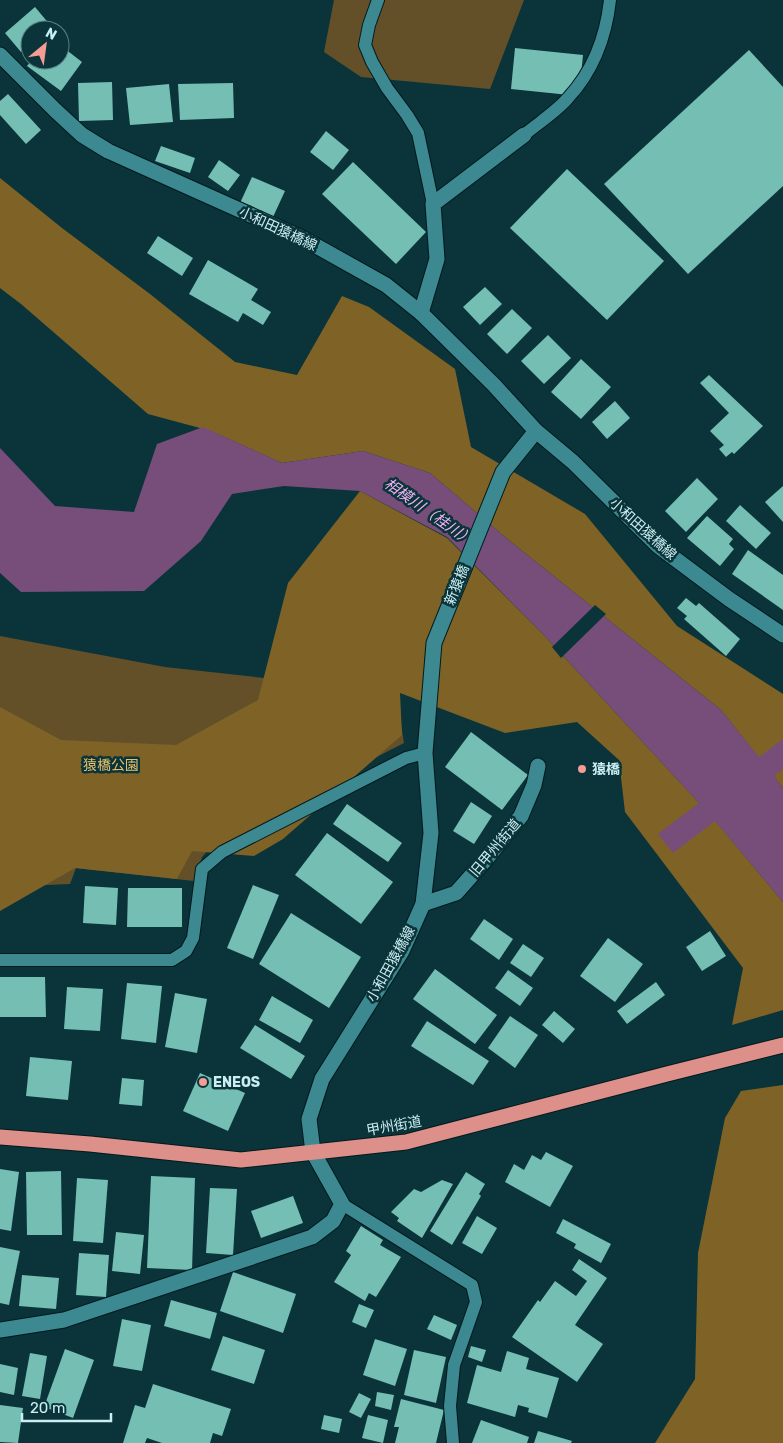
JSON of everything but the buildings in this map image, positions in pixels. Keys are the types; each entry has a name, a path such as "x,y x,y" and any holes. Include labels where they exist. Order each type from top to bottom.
{"highway":[{"name":"甲州街道","path":"0,1137 90,1144 240,1160 406,1142 783,1045"}],"main road":[{"name":"小和田猿橋線","path":"0,55 54,110 82,135 108,151 302,238 386,285 421,314 494,385 536,431 573,462 658,546 729,599 783,635"},
{"path":"421,314 437,259 433,204 524,135"},
{"name":"新猿橋","path":"434,643 503,472 536,431"},
{"name":"小和田猿橋線","path":"313,1152 309,1119 322,1079 402,951 423,904 431,833 425,753 434,643"},
{"name":"旧甲州街道","path":"423,904 456,893 487,858 521,816 534,785 538,766"},
{"path":"0,1330 64,1320 312,1237 333,1221 342,1204 313,1152"}],"lane":[{"path":"378,0 365,45 372,62 387,88 408,115 418,133 433,204"},
{"path":"524,135 568,99 586,76 600,46 608,19 610,0"},
{"path":"0,960 172,960 186,951 193,938 202,869 222,852 406,758 425,753"},
{"path":"342,1204 472,1285 476,1302 454,1365 450,1406 453,1443"}],"green space":[{"path":"334,0 524,0 490,89 361,77 324,52"},
{"path":"0,178 235,362 297,375 342,296 369,307 455,369 471,447 585,514 677,626 783,694 783,788 721,710 505,537 430,473 363,451 282,463 211,431 148,414 0,288"},
{"path":"360,491 447,538 541,632 713,818 783,902 783,1010 732,1025 743,968 625,812 619,760 577,722 505,733 400,693 402,735 283,839 254,856 192,851 177,879 75,868 0,911 0,707 61,740 176,745 258,700 288,583"},
{"name":"猿橋公園","path":"0,636 165,667 264,678 398,706 404,743 220,837 202,857 194,881 76,868 70,884 0,887"},
{"path":"783,1085 783,1443 655,1443 695,1379 698,1253 725,1118 741,1091"}],"water":[{"name":"相模川（桂川）","path":"203,427 282,463 363,451 430,473 505,537 721,710 759,757 783,739 783,769 774,776 783,788 783,902 715,821 673,853 658,834 699,803 541,632 447,537 360,491 284,486 232,494 201,541 144,591 21,592 0,573 0,448 55,506 134,512 157,444"}],"pier":[{"path":"595,605 606,614 561,658 552,647"}],"place":[{"name":"猿橋","path":"582,769"},
{"name":"ENEOS","path":"203,1082"}]}
